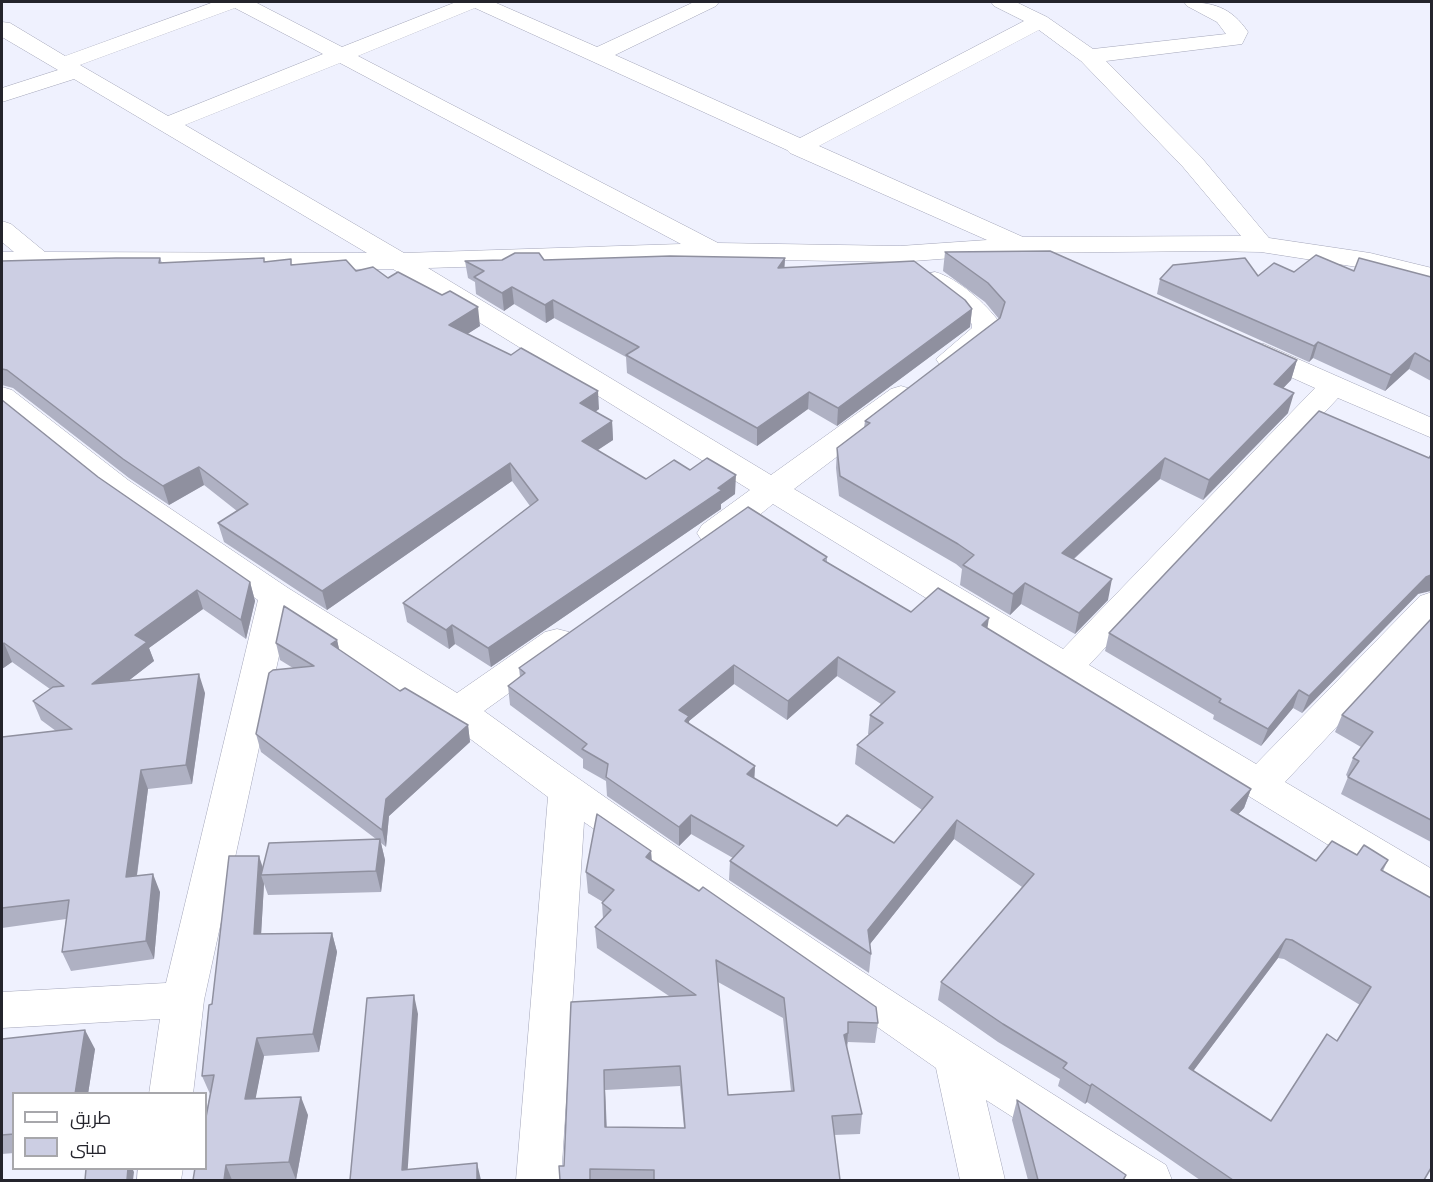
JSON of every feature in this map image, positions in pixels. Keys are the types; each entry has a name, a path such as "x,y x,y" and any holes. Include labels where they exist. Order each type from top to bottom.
{"street":[{"path":"2,95 232,2"},
{"path":"240,2 715,251"},
{"path":"168,124 476,2 599,55 798,148 1073,269"},
{"path":"599,55 709,2"},
{"path":"1001,2 1040,21 1089,56 1192,162 1261,244"},
{"path":"1089,56 1234,39 1237,32 1224,18 1194,2"},
{"path":"798,148 1040,21"},
{"path":"2,28 399,261 540,350 1066,667 1153,723 1260,784 1431,889"},
{"path":"2,229 36,258"},
{"path":"2,260 36,258 399,261 715,251 900,254 1018,245 1261,244 1370,261 1431,276"},
{"path":"688,550 775,490 984,331 986,323 974,310 900,254"},
{"path":"1236,342 1431,429"},
{"path":"1066,667 1334,386"},
{"path":"2,396 117,487 276,596 458,711 567,791 955,1057 1149,1180"},
{"path":"171,1092 183,1000 276,596"},
{"path":"1260,784 1431,604"},
{"path":"458,711 582,624"},
{"path":"538,1180 567,791"},
{"path":"2,1010 183,1000"},
{"path":"955,1057 982,1180"}],"building":[{"path":"1050,251 1297,360 1274,384 1294,393 1209,480 1165,458 1062,553 1112,579 1079,613 1025,583 1013,594 963,565 974,555 840,476 837,448 870,423 865,421 1000,318 1005,302 988,283 945,252"},
{"path":"515,253 539,253 544,260 670,256 785,258 778,268 914,261 965,300 972,309 838,408 809,392 757,428 626,355 639,347 553,300 545,305 512,287 502,293 474,277 484,271 465,261 502,260"},
{"path":"1316,255 1354,271 1359,258 1431,277 1431,362 1415,353 1391,375 1318,342 1314,346 1160,279 1173,265 1245,258 1258,276 1274,263 1294,272"},
{"path":"160,258 159,263 264,258 264,262 291,259 291,265 346,260 356,271 373,267 388,278 398,272 442,295 450,291 478,307 449,325 511,355 521,348 598,391 580,403 612,421 582,441 646,479 674,460 690,470 707,458 736,475 718,488 722,490 488,648 452,625 446,630 403,603 538,500 510,463 322,591 218,523 248,504 199,467 163,486 123,459 7,370 2,369 2,261"},
{"path":"2,400 98,477 250,582 241,620 197,590 135,635 147,642 92,684 199,674 186,765 141,770 126,877 153,874 146,941 62,952 69,900 2,908 2,737 72,729 33,701 53,687 64,686 4,643 2,645"},
{"path":"1319,411 1429,458 1431,455 1431,575 1426,577 1309,696 1299,690 1268,729 1219,702 1221,699 1109,633"},
{"path":"748,507 827,557 823,560 911,612 938,588 989,618 982,625 1251,789 1231,810 1316,861 1332,841 1357,855 1364,845 1388,860 1381,870 1431,898 1431,1168 1424,1180 1233,1180 1092,1084 1090,1086 1063,1068 1067,1063 1003,1024 941,982 1034,874 957,820 868,930 871,954 730,861 744,846 691,815 679,827 606,777 608,764 582,749 587,744 508,686 525,673 519,668","holes":["838,657 895,692 870,715 883,723 857,745 933,797 894,843 847,815 837,826 747,774 755,766 685,721 689,716 679,710 734,665 788,701","1286,939 1292,940 1371,987 1337,1041 1327,1034 1271,1121 1189,1068"]},
{"path":"284,606 337,640 331,644 400,691 405,688 468,725 386,799 382,830 256,734 269,673 273,670 314,666 276,643"},
{"path":"1431,619 1431,820 1348,777 1359,761 1353,758 1373,732 1342,715"},
{"path":"597,814 651,851 646,857 699,891 703,887 876,1007 878,1023 848,1022 848,1033 844,1035 862,1114 832,1116 840,1180 654,1180 654,1170 590,1169 590,1180 560,1180 559,1166 564,1166 571,1002 696,995 595,927 611,910 602,903 614,890 586,872","holes":["716,960 784,998 794,1091 728,1095","680,1066 685,1128 605,1127 604,1070"]},
{"path":"380,839 376,871 261,875 269,843"},
{"path":"229,856 259,856 254,934 332,933 313,1034 257,1038 245,1099 301,1097 289,1162 226,1165 224,1180 193,1180 195,1170 207,1170 207,1112 214,1075 202,1076 209,1005 212,1004"},
{"path":"414,995 402,1170 477,1163 477,1180 350,1180 367,998"},
{"path":"85,1030 75,1092 12,1092 12,1134 2,1135 2,1039"},
{"path":"1017,1100 1126,1175 1123,1180 1038,1180"},
{"path":"86,1170 128,1170 127,1180 85,1180"}]}
